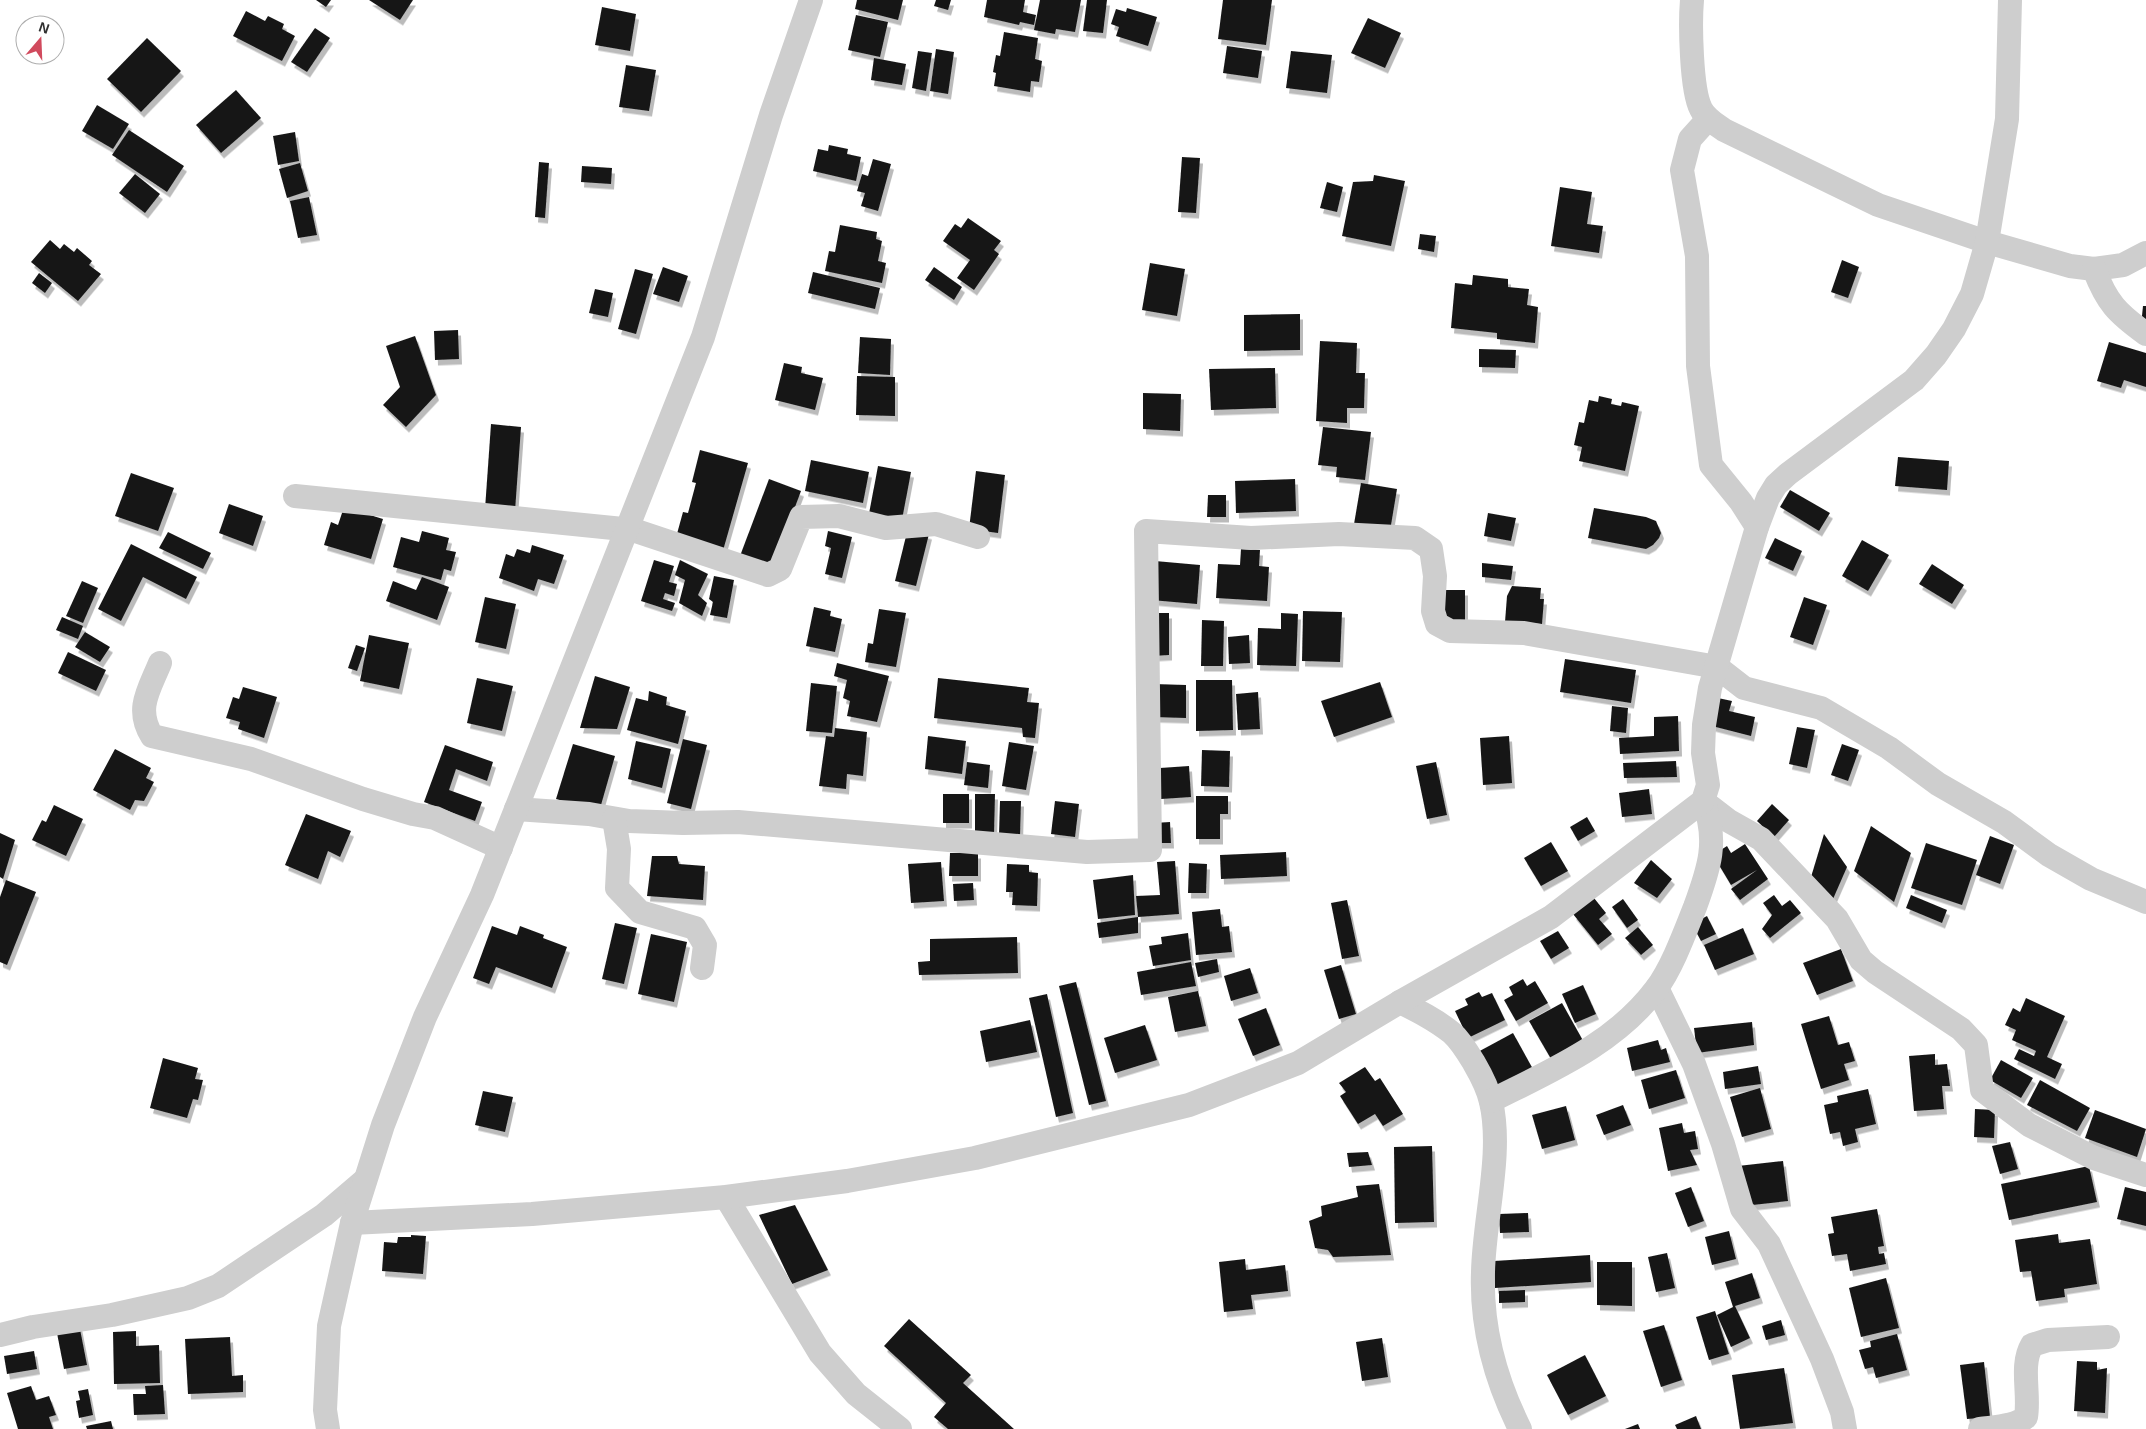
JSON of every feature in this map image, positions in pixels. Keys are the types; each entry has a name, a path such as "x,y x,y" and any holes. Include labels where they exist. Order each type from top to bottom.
{"street":[{"path":"328,1429 325,1410 329,1326 352,1222 383,1125 425,1017 482,895 703,337 771,115 811,0"},
{"path":"1692,0 1690,20 1694,78 1700,108 1708,119 1724,130 1878,205 1987,242 2070,266 2094,269 2123,265 2146,253"},
{"path":"352,1222 532,1214 726,1197 847,1182 975,1158 1189,1105 1298,1062 1551,917 1703,801 1708,785 1703,753 1704,725 1710,688 1768,498 1776,485 1788,474 1914,380 1936,355 1954,329 1972,294 1987,242 2007,119 2010,0"},
{"path":"1708,119 1690,139 1682,170 1698,256 1698,366 1711,465 1741,502 1758,527"},
{"path":"2094,269 2104,295 2124,319 2146,334"},
{"path":"295,496 633,530 768,575 780,569 801,517 839,516 886,528 936,524 978,538"},
{"path":"516,808 589,814 629,821 683,823 738,822 1087,852 1150,850 1146,531 1251,538 1339,534 1416,538 1430,549 1435,576 1434,611 1438,624 1450,631 1524,633 1717,667 1744,688 1821,708 1890,748 1938,784 2004,822 2049,855 2091,879 2146,902"},
{"path":"160,663 142,711 144,724 152,736 251,759 363,799 413,814 435,818 500,848"},
{"path":"1491,1101 1598,1045 1633,1016 1657,988 1682,939 1708,872 1712,842 1710,817 1703,801"},
{"path":"1703,801 1729,821 1761,839 1837,919 1861,960 1875,972 1961,1029 1976,1045 1982,1090 2037,1129 2094,1158 2146,1175"},
{"path":"614,819 619,849 617,888 640,912 695,928 705,945 702,968"},
{"path":"1657,988 1694,1064 1723,1144 1742,1209 1769,1244 1822,1359 1842,1412 1845,1429"},
{"path":"1400,1002 1424,1014 1453,1034 1468,1052 1491,1101 1494,1134 1483,1273 1487,1336 1506,1400 1520,1429"},
{"path":"0,1335 33,1327 112,1315 188,1298 218,1286 324,1216 366,1180"},
{"path":"726,1197 820,1353 856,1394 900,1429"},
{"path":"1980,1429 2012,1424 2022,1421 2026,1417 2028,1395 2026,1361 2032,1345 2048,1340 2108,1337"}],"building":[{"path":"316,0 331,0 326,7"},
{"path":"369,0 413,0 400,20"},
{"path":"857,0 903,0 898,20 855,9"},
{"path":"936,0 951,0 948,10 934,6"},
{"path":"987,0 1025,0 1023,12 1036,15 1034,25 1020,22 1019,25 984,17"},
{"path":"1040,0 1081,0 1075,32 1056,29 1055,34 1034,30"},
{"path":"1087,0 1107,0 1103,33 1083,31"},
{"path":"1223,0 1272,0 1266,45 1218,39"},
{"path":"602,7 636,14 630,51 595,45"},
{"path":"1127,8 1157,17 1148,46 1116,36 1119,27 1111,24 1116,9 1126,12"},
{"path":"246,11 265,21 268,16 284,24 282,29 295,36 282,61 233,36"},
{"path":"856,15 888,22 880,57 848,50"},
{"path":"1368,18 1401,33 1385,68 1351,53"},
{"path":"315,28 330,38 307,72 291,62"},
{"path":"1004,32 1038,38 1035,59 1042,61 1039,82 1031,81 1030,92 994,86 996,73 993,72 996,55 1000,56"},
{"path":"147,38 181,71 141,112 107,79"},
{"path":"1227,46 1262,51 1258,78 1223,73"},
{"path":"936,49 954,52 948,94 930,91"},
{"path":"918,51 932,53 926,91 912,88"},
{"path":"1291,51 1332,55 1327,93 1286,88"},
{"path":"874,58 906,64 902,85 871,80"},
{"path":"626,65 656,70 649,111 619,107"},
{"path":"236,90 261,118 221,153 196,125"},
{"path":"97,105 129,124 113,149 82,131"},
{"path":"129,130 184,166 167,192 112,155"},
{"path":"295,132 299,161 278,165 273,136"},
{"path":"829,145 848,149 847,154 861,157 856,181 813,171 818,149 828,151"},
{"path":"1182,157 1200,158 1196,213 1178,212"},
{"path":"873,159 891,164 878,211 861,206 865,193 857,191 862,174 868,176"},
{"path":"539,162 549,163 545,218 535,217"},
{"path":"300,163 308,191 287,198 279,169"},
{"path":"582,166 612,168 611,184 581,182"},
{"path":"135,174 160,194 145,213 119,193"},
{"path":"1374,175 1405,181 1391,246 1342,236 1353,182 1373,181"},
{"path":"1327,182 1343,187 1337,212 1320,208"},
{"path":"1560,187 1592,192 1587,224 1603,226 1599,253 1551,246"},
{"path":"309,197 317,235 298,238 290,201"},
{"path":"968,218 1001,241 994,250 999,254 974,290 957,278 970,260 943,241 955,224 961,228"},
{"path":"840,225 877,232 876,239 882,241 878,261 886,263 882,283 825,271 829,251 835,252"},
{"path":"1420,234 1436,236 1434,252 1418,249"},
{"path":"50,240 60,249 64,244 74,252 77,248 92,261 89,265 101,274 78,301 31,262"},
{"path":"1842,260 1859,267 1848,298 1831,292"},
{"path":"1150,263 1185,269 1177,316 1142,310"},
{"path":"663,267 688,276 679,302 653,294"},
{"path":"934,267 962,287 954,300 925,280"},
{"path":"635,269 653,274 636,334 618,329"},
{"path":"813,272 880,288 875,309 808,293"},
{"path":"39,273 52,283 45,293 32,283"},
{"path":"1473,275 1508,279 1508,287 1529,289 1527,305 1538,307 1535,343 1497,339 1497,333 1451,328 1455,283 1472,285"},
{"path":"595,289 613,293 608,317 589,313"},
{"path":"2143,306 2146,306 2146,328 2141,325"},
{"path":"1300,314 1300,350 1244,351 1244,315"},
{"path":"458,330 459,359 435,360 434,331"},
{"path":"415,336 436,395 406,427 383,405 400,387 386,346"},
{"path":"860,337 891,339 890,375 858,373"},
{"path":"1320,341 1357,343 1356,373 1365,373 1364,408 1347,408 1347,423 1316,421"},
{"path":"2109,342 2146,353 2146,387 2124,380 2121,388 2097,381"},
{"path":"1479,349 1516,350 1515,368 1479,367"},
{"path":"784,363 802,367 801,373 823,378 815,410 775,400"},
{"path":"1275,368 1276,408 1211,410 1209,369"},
{"path":"857,376 895,377 895,416 856,415"},
{"path":"1143,393 1181,394 1180,431 1143,429"},
{"path":"1599,396 1612,399 1611,404 1621,406 1622,402 1639,406 1625,471 1579,461 1582,447 1574,445 1579,422 1584,423 1589,400 1598,402"},
{"path":"491,424 521,427 515,511 485,509"},
{"path":"1323,427 1371,432 1365,480 1336,477 1337,467 1318,465"},
{"path":"700,450 748,463 722,554 675,541 683,512 688,513 696,483 692,482"},
{"path":"1898,457 1949,461 1947,490 1895,486"},
{"path":"811,460 869,472 863,503 805,491"},
{"path":"878,466 911,472 901,525 868,519"},
{"path":"976,471 1005,475 998,533 969,529"},
{"path":"131,473 174,488 158,531 115,516"},
{"path":"769,479 801,491 772,568 740,556"},
{"path":"1295,479 1296,511 1236,513 1235,481"},
{"path":"1361,483 1397,489 1389,537 1353,530"},
{"path":"1790,490 1830,513 1819,531 1780,507"},
{"path":"1208,495 1226,495 1226,517 1207,517"},
{"path":"229,504 263,516 253,546 219,533"},
{"path":"344,507 383,519 371,559 324,545 331,522 338,525"},
{"path":"1594,508 1646,517 1656,521 1661,533 1659,538 1646,549 1588,538"},
{"path":"1488,513 1516,518 1511,541 1484,536"},
{"path":"908,528 929,534 916,586 895,581"},
{"path":"422,531 449,538 446,550 456,552 451,571 444,569 441,580 393,567 401,537 419,542"},
{"path":"828,531 852,537 842,578 825,574 831,548 825,546"},
{"path":"168,532 211,553 203,569 159,548"},
{"path":"1775,538 1802,551 1793,571 1765,558"},
{"path":"1862,540 1889,555 1868,591 1842,576"},
{"path":"131,544 197,577 186,599 143,577 121,621 98,609"},
{"path":"532,545 564,555 554,584 538,579 534,591 499,578 506,554 514,557 517,549 530,553"},
{"path":"1241,549 1260,550 1259,566 1269,567 1267,601 1216,598 1218,564 1240,565"},
{"path":"654,560 674,566 669,582 677,584 674,596 665,593 663,599 675,603 672,611 641,601"},
{"path":"680,560 708,574 698,595 707,603 702,616 679,603 685,580 675,575"},
{"path":"1155,561 1200,565 1197,604 1151,600"},
{"path":"1482,563 1513,566 1511,580 1482,577"},
{"path":"1932,564 1964,585 1952,604 1919,584"},
{"path":"714,576 734,580 727,618 710,615 713,602 709,599"},
{"path":"422,577 449,587 437,620 386,601 393,581 416,590"},
{"path":"82,581 98,588 83,623 66,616"},
{"path":"1512,586 1541,588 1540,599 1544,599 1542,624 1505,622 1507,596"},
{"path":"1442,590 1465,590 1465,624 1441,624"},
{"path":"485,597 516,604 506,649 475,642"},
{"path":"1804,597 1827,605 1813,645 1790,637"},
{"path":"814,607 831,611 830,616 842,619 835,652 806,646"},
{"path":"879,609 906,613 896,667 865,662 868,643 873,644"},
{"path":"1303,611 1342,612 1340,662 1302,661"},
{"path":"1152,613 1169,613 1169,655 1152,656"},
{"path":"1281,613 1298,614 1296,666 1257,665 1258,628 1281,629"},
{"path":"62,617 83,626 78,639 56,630"},
{"path":"1202,620 1224,621 1223,666 1201,666"},
{"path":"85,632 110,647 100,662 75,647"},
{"path":"369,635 409,643 399,689 360,681"},
{"path":"1249,635 1250,663 1229,664 1228,637"},
{"path":"356,645 365,648 357,671 348,668"},
{"path":"68,652 106,670 96,691 58,673"},
{"path":"1565,659 1636,670 1631,703 1560,692"},
{"path":"837,663 889,676 877,722 847,716 850,701 843,698 847,680 834,676"},
{"path":"595,676 630,687 617,729 580,728"},
{"path":"477,678 513,686 502,731 467,723"},
{"path":"938,678 1029,688 1027,702 1039,703 1035,738 1023,737 1022,728 934,718"},
{"path":"1196,680 1232,680 1233,730 1196,731"},
{"path":"1380,682 1392,717 1334,737 1321,701"},
{"path":"811,683 837,686 832,733 806,731"},
{"path":"1154,684 1186,685 1186,718 1153,717"},
{"path":"243,687 277,697 264,738 238,729 240,722 226,718 233,697 239,699"},
{"path":"649,691 667,697 666,705 686,711 678,744 627,730 636,698 648,701"},
{"path":"1258,692 1260,729 1238,730 1236,694"},
{"path":"1718,698 1732,701 1729,711 1755,717 1751,736 1712,726"},
{"path":"1612,706 1628,708 1626,733 1610,731"},
{"path":"1678,716 1679,751 1620,754 1619,738 1654,736 1654,717"},
{"path":"1797,727 1815,730 1807,768 1789,764"},
{"path":"835,728 867,732 863,776 847,774 846,789 819,786 826,736 834,737"},
{"path":"928,736 966,741 962,774 925,769"},
{"path":"1509,736 1512,783 1483,785 1480,738"},
{"path":"683,739 707,745 691,809 667,803"},
{"path":"636,741 671,749 662,788 628,779"},
{"path":"1009,742 1034,746 1026,790 1002,786"},
{"path":"573,744 615,756 599,812 556,799"},
{"path":"1842,744 1859,750 1848,781 1831,775"},
{"path":"445,745 493,762 487,781 456,769 449,790 482,802 475,821 424,802"},
{"path":"115,749 151,768 146,778 154,782 144,801 135,800 130,810 93,790"},
{"path":"1202,750 1230,751 1229,787 1201,786"},
{"path":"1676,761 1677,777 1624,778 1623,763"},
{"path":"967,762 990,765 988,788 964,785"},
{"path":"1436,762 1447,815 1427,819 1416,766"},
{"path":"1189,766 1191,797 1161,799 1160,768"},
{"path":"1649,789 1652,814 1622,817 1619,793"},
{"path":"943,794 969,794 969,823 943,823"},
{"path":"975,794 995,794 994,834 975,834"},
{"path":"1196,796 1228,796 1228,814 1220,814 1220,839 1196,839"},
{"path":"1000,801 1021,801 1020,836 999,835"},
{"path":"1055,801 1079,804 1075,837 1051,834"},
{"path":"1772,804 1789,820 1774,837 1757,821"},
{"path":"54,805 83,819 66,856 32,840 42,820 46,822"},
{"path":"306,814 351,831 340,857 328,851 318,879 285,865"},
{"path":"1587,817 1595,831 1578,841 1570,827"},
{"path":"1170,822 1171,843 1155,843 1154,823"},
{"path":"1871,826 1911,853 1894,902 1854,871"},
{"path":"0,833 15,840 3,879 0,877"},
{"path":"1824,834 1847,867 1833,899 1811,877"},
{"path":"1990,836 2014,845 2000,884 1976,875"},
{"path":"1551,842 1568,871 1541,886 1524,858"},
{"path":"1926,843 1977,860 1962,905 1911,888"},
{"path":"1745,844 1768,879 1740,900 1731,889 1757,870 1731,885 1713,855 1727,846 1731,853"},
{"path":"1286,852 1287,876 1221,879 1220,855"},
{"path":"950,853 978,853 978,876 949,876"},
{"path":"652,856 677,856 679,864 705,866 703,900 647,896"},
{"path":"1651,860 1672,879 1657,898 1634,883"},
{"path":"1175,861 1179,914 1138,917 1136,896 1160,895 1157,862"},
{"path":"941,862 944,901 911,903 908,864"},
{"path":"1189,863 1207,864 1206,893 1188,893"},
{"path":"1007,864 1029,865 1029,872 1038,873 1037,906 1012,905 1013,892 1006,892"},
{"path":"1133,875 1135,915 1098,919 1093,880"},
{"path":"6,880 36,892 7,965 0,962 0,897"},
{"path":"973,883 974,900 954,901 953,884"},
{"path":"1774,895 1782,906 1790,900 1801,913 1770,938 1762,929 1772,915 1763,903"},
{"path":"1911,895 1947,910 1942,923 1906,908"},
{"path":"1594,898 1606,913 1599,919 1612,934 1598,945 1573,914"},
{"path":"1623,899 1638,920 1627,928 1612,907"},
{"path":"1347,900 1359,956 1342,959 1331,903"},
{"path":"1220,909 1222,927 1229,926 1232,952 1196,955 1192,912"},
{"path":"1707,916 1716,934 1701,941 1692,924"},
{"path":"1138,917 1138,933 1099,938 1097,923"},
{"path":"615,923 637,928 624,984 602,979"},
{"path":"492,926 517,935 520,926 544,935 543,938 567,947 552,988 496,967 489,984 473,978"},
{"path":"1638,927 1653,945 1641,955 1625,938"},
{"path":"1743,928 1754,954 1715,970 1704,945"},
{"path":"1558,931 1569,948 1551,959 1540,941"},
{"path":"1188,933 1191,960 1153,966 1149,946 1162,944 1161,937"},
{"path":"651,934 687,942 674,1002 638,994"},
{"path":"1017,937 1018,973 919,975 918,962 930,961 930,939"},
{"path":"1841,949 1853,981 1817,995 1803,963"},
{"path":"1217,959 1219,972 1198,977 1195,963"},
{"path":"1191,962 1196,986 1141,995 1137,972"},
{"path":"1341,965 1356,1014 1339,1019 1324,970"},
{"path":"1250,968 1258,993 1231,1001 1224,976"},
{"path":"1523,979 1527,986 1535,981 1548,1003 1516,1021 1504,1000 1513,995 1509,987"},
{"path":"1076,982 1106,1101 1089,1105 1059,986"},
{"path":"1583,985 1596,1014 1575,1023 1562,994"},
{"path":"1198,991 1206,1026 1175,1032 1168,997"},
{"path":"1479,992 1482,997 1492,993 1505,1020 1468,1038 1455,1011 1468,1005 1465,999"},
{"path":"1047,994 1073,1113 1056,1117 1029,998"},
{"path":"2026,998 2065,1016 2047,1057 2062,1064 2055,1079 2014,1059 2019,1049 2034,1056 2036,1051 2012,1040 2016,1030 2005,1025 2013,1008 2020,1012"},
{"path":"1562,1003 1586,1046 1554,1064 1529,1021"},
{"path":"1266,1008 1280,1045 1253,1056 1238,1019"},
{"path":"1829,1016 1838,1045 1849,1042 1855,1061 1844,1064 1849,1080 1821,1089 1801,1024"},
{"path":"1030,1020 1037,1052 986,1062 980,1031"},
{"path":"1752,1022 1754,1045 1697,1053 1694,1028"},
{"path":"1145,1025 1157,1060 1115,1073 1104,1038"},
{"path":"1513,1033 1534,1071 1496,1091 1476,1053"},
{"path":"1658,1040 1661,1050 1666,1048 1670,1062 1632,1071 1627,1048"},
{"path":"1935,1054 1935,1065 1947,1064 1950,1086 1942,1086 1944,1109 1914,1111 1909,1056"},
{"path":"163,1058 198,1068 195,1079 203,1080 198,1100 193,1099 187,1118 150,1108"},
{"path":"2001,1060 2033,1078 2021,1098 1990,1080"},
{"path":"1758,1066 1761,1084 1725,1089 1723,1072"},
{"path":"1365,1067 1375,1081 1380,1078 1403,1114 1383,1126 1375,1114 1358,1124 1340,1096 1346,1092 1339,1083"},
{"path":"1676,1070 1685,1098 1649,1109 1641,1080"},
{"path":"2040,1080 2090,1108 2077,1131 2027,1105"},
{"path":"1760,1088 1771,1129 1742,1137 1730,1097"},
{"path":"1868,1089 1876,1124 1855,1129 1858,1142 1843,1146 1840,1132 1830,1134 1824,1105 1838,1102 1837,1096"},
{"path":"483,1091 513,1097 505,1132 475,1125"},
{"path":"1623,1105 1631,1125 1604,1135 1596,1115"},
{"path":"1566,1106 1575,1140 1542,1149 1532,1115"},
{"path":"1975,1109 1995,1110 1994,1138 1974,1137"},
{"path":"2095,1110 2146,1129 2137,1157 2085,1138"},
{"path":"1682,1123 1684,1133 1695,1131 1698,1149 1690,1150 1697,1165 1668,1171 1659,1128"},
{"path":"2010,1142 2018,1169 2000,1174 1992,1146"},
{"path":"1432,1146 1434,1222 1395,1223 1394,1147"},
{"path":"1368,1152 1372,1165 1349,1167 1347,1153"},
{"path":"1783,1161 1788,1201 1743,1206 1738,1166"},
{"path":"2089,1166 2097,1202 2009,1220 2001,1184"},
{"path":"1379,1184 1391,1255 1333,1257 1328,1250 1315,1248 1309,1221 1322,1216 1321,1206 1358,1197 1356,1186"},
{"path":"1691,1187 1704,1221 1688,1227 1675,1193"},
{"path":"2125,1187 2146,1192 2146,1226 2117,1219"},
{"path":"795,1205 828,1270 792,1284 759,1215"},
{"path":"1877,1209 1884,1246 1878,1247 1879,1254 1884,1253 1886,1264 1850,1271 1847,1254 1832,1256 1828,1234 1834,1233 1831,1217"},
{"path":"1528,1213 1529,1232 1500,1233 1499,1214"},
{"path":"1729,1231 1736,1259 1712,1265 1705,1237"},
{"path":"2058,1234 2059,1243 2090,1239 2097,1284 2064,1289 2065,1297 2036,1301 2031,1271 2020,1272 2015,1240"},
{"path":"411,1235 426,1236 423,1274 382,1271 384,1242 397,1243 398,1237 411,1237"},
{"path":"1667,1253 1675,1288 1656,1292 1648,1257"},
{"path":"1590,1255 1591,1282 1495,1288 1494,1261"},
{"path":"1245,1259 1246,1270 1285,1265 1288,1291 1251,1295 1253,1309 1224,1312 1219,1262"},
{"path":"1597,1262 1632,1262 1632,1306 1597,1305"},
{"path":"1752,1273 1760,1298 1735,1306 1750,1338 1731,1347 1717,1315 1733,1307 1725,1282"},
{"path":"1886,1278 1899,1328 1861,1337 1849,1288"},
{"path":"1525,1290 1525,1302 1499,1303 1499,1291"},
{"path":"1715,1311 1729,1354 1709,1360 1696,1317"},
{"path":"909,1319 971,1375 963,1383 1014,1429 948,1429 934,1417 946,1403 884,1346"},
{"path":"1781,1320 1785,1335 1766,1340 1762,1326"},
{"path":"79,1324 87,1365 64,1369 56,1328"},
{"path":"1664,1325 1682,1380 1661,1387 1643,1331"},
{"path":"136,1331 136,1346 159,1345 160,1383 114,1384 113,1332"},
{"path":"1897,1334 1907,1370 1876,1378 1873,1367 1865,1369 1859,1350 1871,1347 1870,1341"},
{"path":"230,1337 232,1376 243,1375 243,1392 188,1394 185,1339"},
{"path":"1382,1338 1388,1377 1362,1381 1356,1342"},
{"path":"34,1351 37,1369 7,1374 4,1356"},
{"path":"1585,1355 1606,1396 1568,1415 1547,1375"},
{"path":"2077,1361 2097,1362 2097,1370 2107,1368 2105,1413 2074,1411"},
{"path":"1984,1362 1990,1417 1967,1419 1960,1365"},
{"path":"1784,1368 1793,1423 1740,1429 1732,1375"},
{"path":"163,1385 165,1414 134,1415 133,1394 146,1394 145,1386"},
{"path":"31,1386 36,1400 49,1396 56,1415 49,1417 53,1429 18,1429 7,1393"},
{"path":"88,1389 93,1415 79,1418 76,1401 80,1400 78,1391"},
{"path":"1696,1416 1701,1429 1677,1429 1675,1425"},
{"path":"111,1421 113,1429 87,1429 86,1426"},
{"path":"1638,1424 1640,1429 1625,1429"}]}
